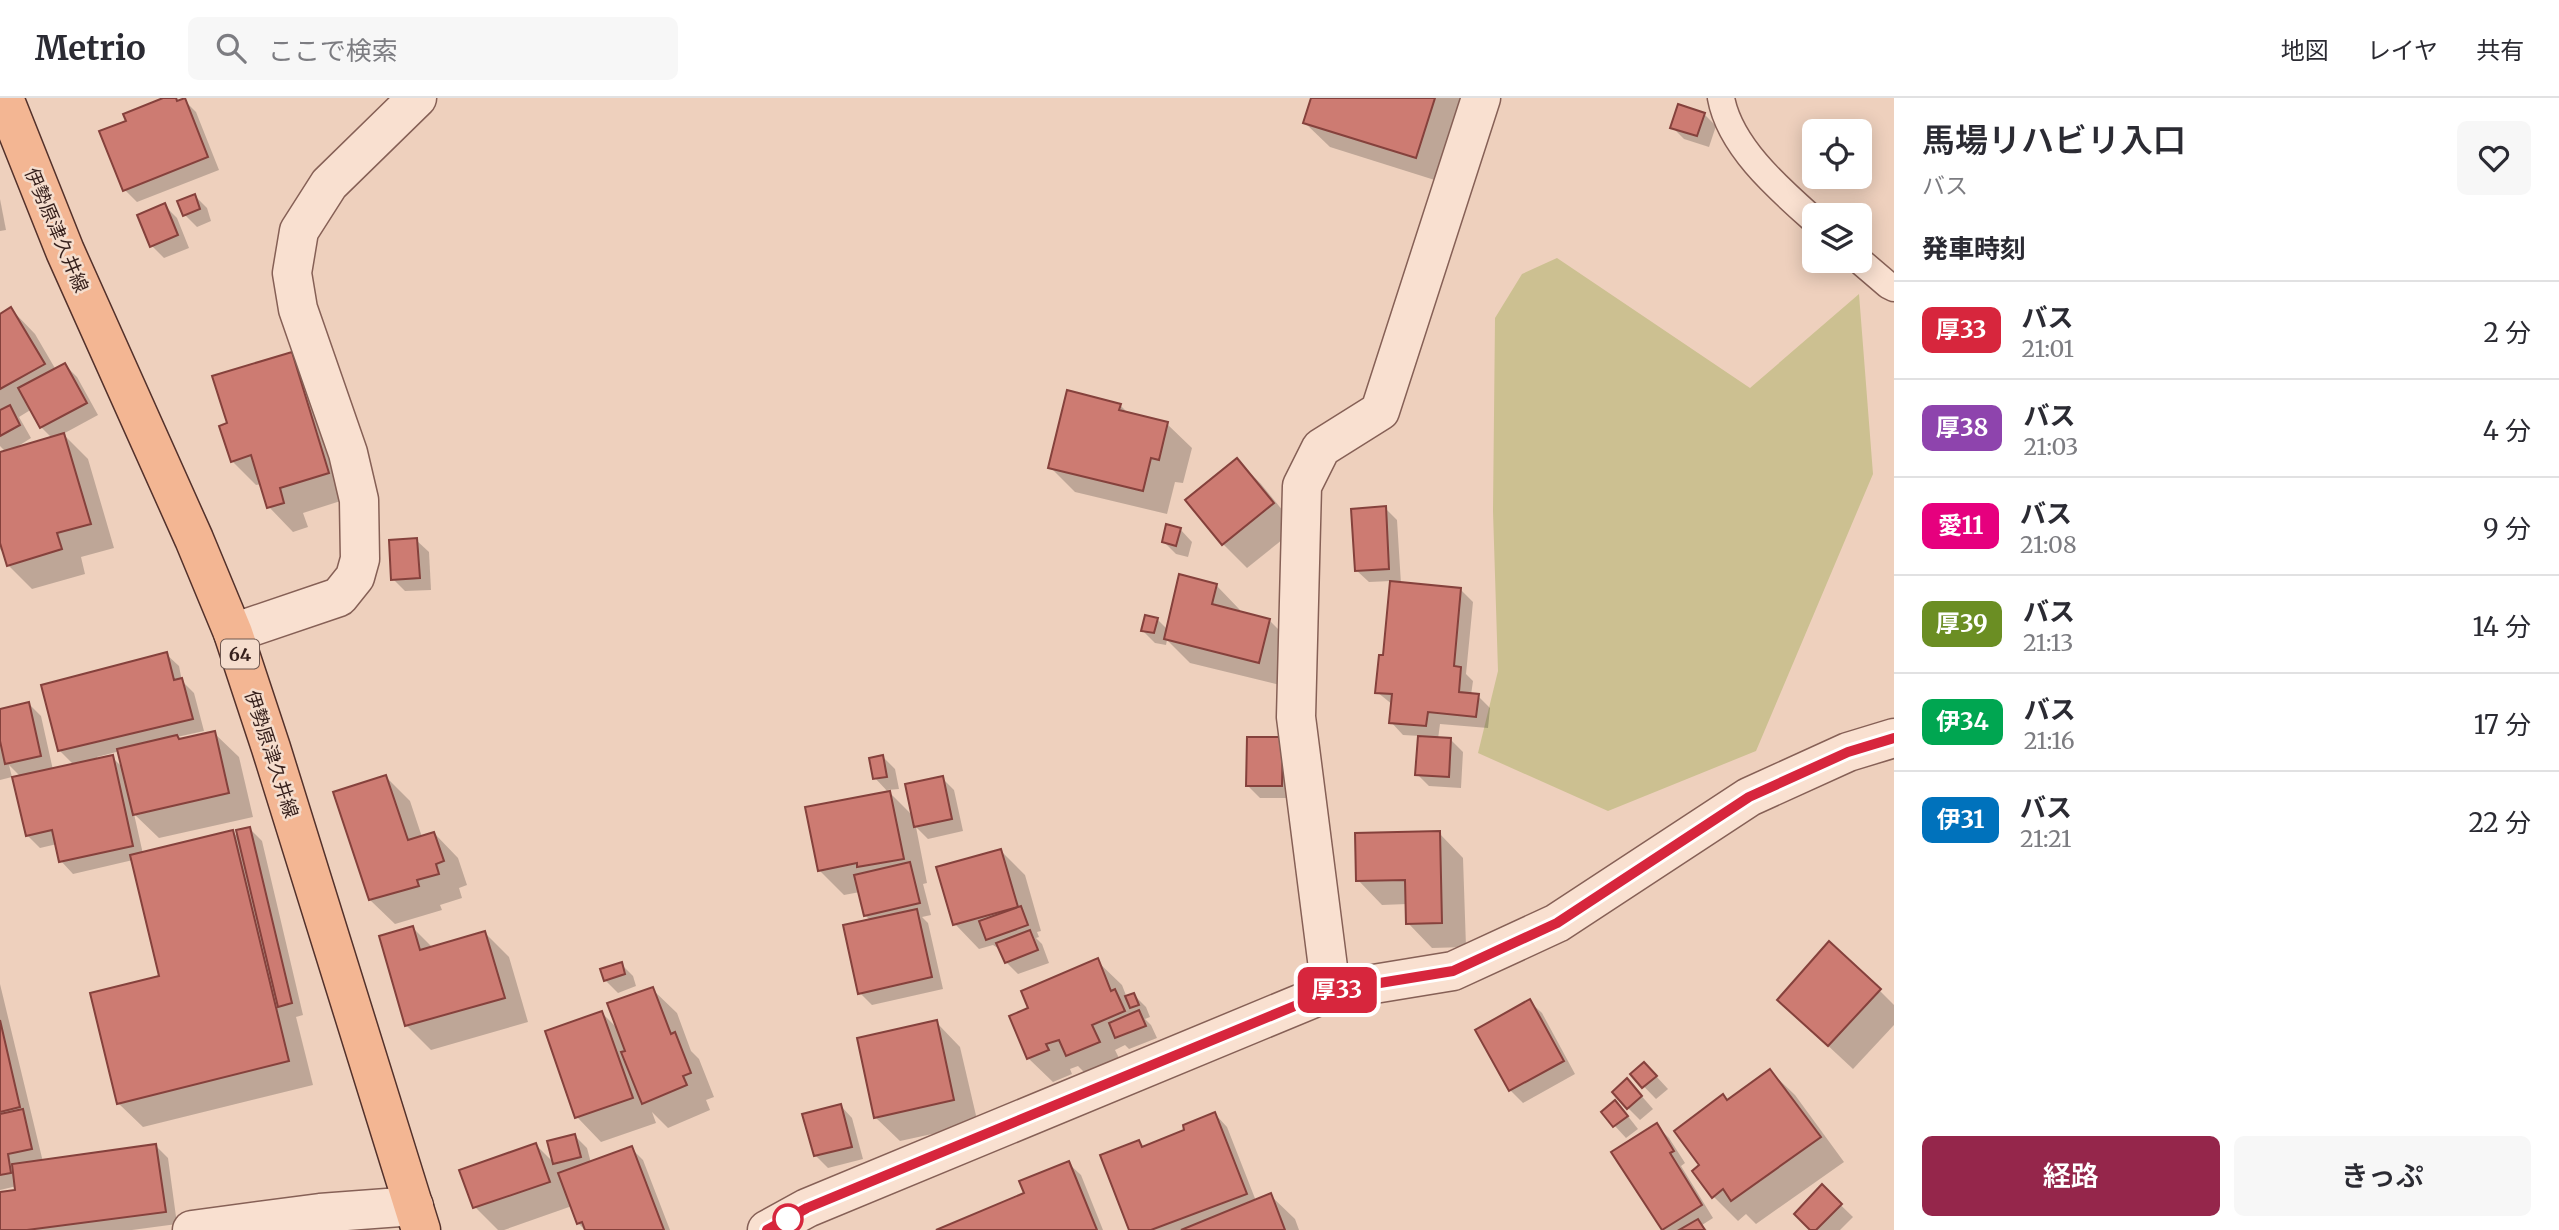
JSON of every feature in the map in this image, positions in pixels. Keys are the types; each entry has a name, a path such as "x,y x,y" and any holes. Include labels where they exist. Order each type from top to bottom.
{"main road":[{"name":"伊勢原津久井線","path":"5,112 233,633 418,1218"}],"street":[{"path":"233,633 339,597 355,577 360,559 359,500 348,453 298,309 292,273 299,231 329,184 417,98"},
{"path":"1331,991 1296,717 1303,486 1321,448 1380,411 1481,98"},
{"path":"767,1230 807,1208 1331,991 1453,971 1557,923 1749,797 1848,752 1894,738"},
{"path":"192,1230 320,1213 418,1218"}],"lane":[{"path":"1721,98 1727,122 1773,184 1802,210"},
{"path":"1872,271 1894,288"}],"shaded area":[{"path":"1557,258 1750,388 1859,294 1873,474 1756,751 1608,811 1478,753 1498,671 1493,511 1495,318 1522,274"}],"building":[{"path":"163,98 176,98 177,101 185,98 208,157 123,191 99,131 126,121 123,114"},
{"path":"1311,98 1435,98 1416,158 1303,123"},
{"path":"1678,104 1705,113 1697,136 1670,128"},
{"path":"195,194 200,209 183,216 177,201"},
{"path":"165,203 178,235 150,247 137,215"},
{"path":"11,307 45,364 0,389 0,314"},
{"path":"292,352 329,473 280,488 284,503 267,508 251,455 231,462 219,426 227,423 212,376"},
{"path":"65,363 87,403 40,428 18,388"},
{"path":"1067,390 1121,404 1119,410 1168,422 1159,460 1151,458 1143,491 1048,468"},
{"path":"10,405 20,425 0,436 0,410"},
{"path":"64,433 91,524 57,533 62,549 7,566 0,543 0,452"},
{"path":"1237,458 1274,503 1222,545 1185,500"},
{"path":"1386,506 1389,569 1355,571 1351,509"},
{"path":"1166,524 1181,528 1176,546 1162,542"},
{"path":"417,538 420,578 391,580 389,540"},
{"path":"1179,574 1217,584 1212,604 1270,619 1259,663 1164,639"},
{"path":"1390,581 1461,588 1454,666 1461,667 1459,692 1479,694 1476,717 1428,712 1426,726 1389,723 1392,694 1375,693 1379,655 1383,655"},
{"path":"1145,615 1158,618 1154,633 1141,631"},
{"path":"167,652 174,680 182,678 193,719 58,751 41,685"},
{"path":"29,702 41,756 5,764 0,741 0,709"},
{"path":"215,731 229,793 133,815 117,749 177,735 179,739"},
{"path":"1418,736 1451,738 1449,777 1415,775"},
{"path":"1247,737 1283,737 1282,786 1246,786"},
{"path":"113,755 133,846 59,862 52,830 26,836 12,777"},
{"path":"883,755 887,777 873,779 869,758"},
{"path":"386,775 408,840 434,832 444,861 436,864 439,874 417,880 419,886 369,900 333,792"},
{"path":"943,776 952,819 914,827 905,784"},
{"path":"890,791 904,859 857,867 857,863 818,871 805,807"},
{"path":"250,827 292,1003 278,1007 236,830"},
{"path":"233,830 289,1061 117,1104 90,993 159,976 130,855"},
{"path":"1440,831 1442,923 1406,924 1405,880 1356,881 1355,833"},
{"path":"1001,849 1018,907 953,925 936,867"},
{"path":"910,862 920,903 864,916 854,875"},
{"path":"1021,906 1028,925 986,940 979,921"},
{"path":"917,909 932,977 858,994 843,925"},
{"path":"413,926 420,950 485,931 505,998 405,1026 379,936"},
{"path":"1030,930 1038,950 1005,963 996,943"},
{"path":"1829,941 1881,989 1828,1046 1777,1000"},
{"path":"1098,958 1111,991 1115,989 1125,1011 1092,1025 1100,1042 1066,1056 1059,1040 1046,1044 1049,1050 1027,1059 1009,1016 1028,1008 1021,991"},
{"path":"622,962 625,974 604,981 600,969"},
{"path":"653,987 671,1034 675,1032 691,1073 683,1076 687,1085 642,1104 621,1052 625,1051 607,1003"},
{"path":"1134,993 1139,1005 1130,1008 1125,996"},
{"path":"1530,999 1564,1061 1509,1091 1475,1030"},
{"path":"1139,1010 1146,1026 1115,1038 1109,1023"},
{"path":"602,1011 633,1098 575,1118 545,1031"},
{"path":"0,1020 20,1107 0,1112"},
{"path":"937,1020 954,1100 874,1118 857,1038"},
{"path":"1644,1062 1657,1076 1642,1088 1630,1074"},
{"path":"1770,1069 1821,1137 1731,1201 1723,1189 1712,1198 1692,1171 1699,1165 1674,1131 1723,1094 1727,1100"},
{"path":"1627,1078 1642,1096 1627,1109 1612,1092"},
{"path":"1615,1100 1628,1116 1613,1127 1601,1112"},
{"path":"841,1104 852,1147 814,1156 802,1114"},
{"path":"23,1109 32,1149 8,1154 11,1173 0,1175 0,1114"},
{"path":"1215,1112 1247,1194 1151,1230 1129,1230 1100,1155 1139,1140 1142,1147 1184,1130 1183,1125"},
{"path":"1657,1123 1674,1151 1670,1153 1702,1205 1662,1230 1611,1152"},
{"path":"575,1134 581,1157 553,1164 547,1141"},
{"path":"536,1143 550,1182 473,1208 459,1170"},
{"path":"156,1144 166,1212 27,1230 0,1230 0,1192 15,1190 12,1164"},
{"path":"632,1146 664,1230 585,1230 582,1222 577,1224 558,1173"},
{"path":"1069,1161 1097,1230 936,1230 1024,1193 1019,1181"},
{"path":"1822,1184 1842,1204 1816,1230 1810,1230 1794,1214"},
{"path":"1271,1193 1285,1230 1181,1230"},
{"path":"1698,1219 1705,1230 1679,1230"}],"bus line":[{"name":"厚33","path":"767,1230 807,1208 1331,991 1453,971 1557,923 1749,797 1848,752 1894,738"}]}
